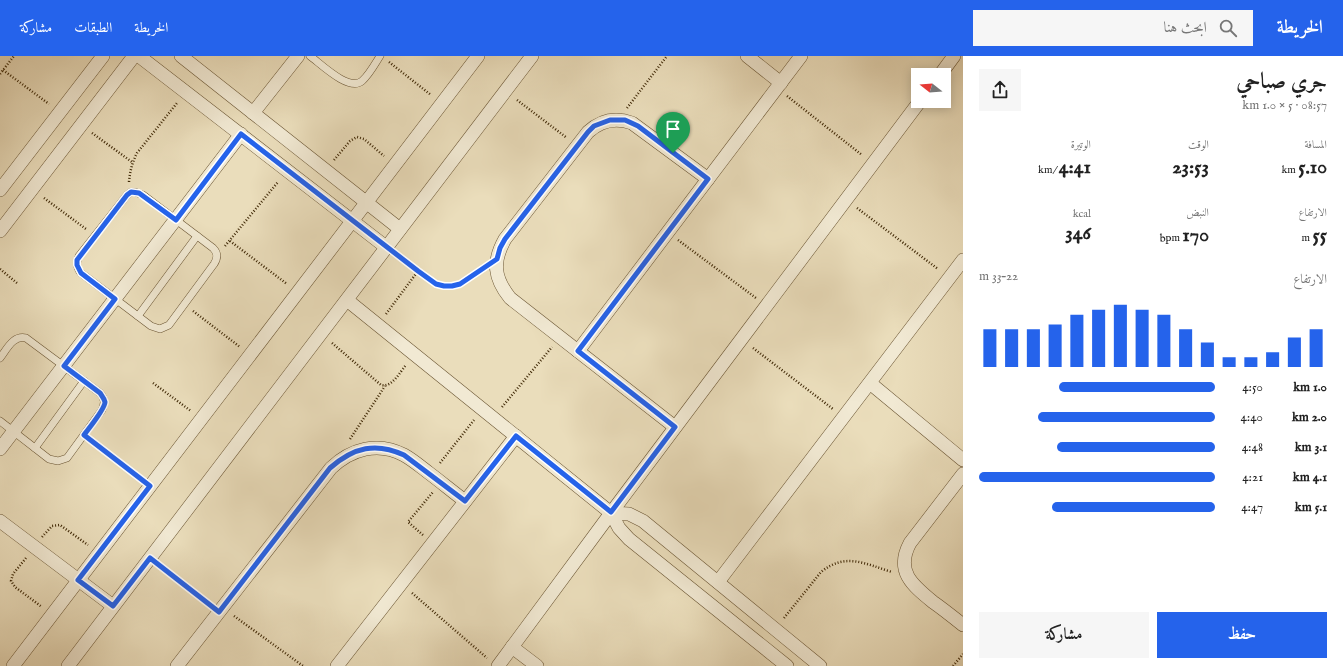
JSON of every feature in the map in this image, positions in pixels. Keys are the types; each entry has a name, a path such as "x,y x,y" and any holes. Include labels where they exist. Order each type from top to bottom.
{"street":[{"path":"0,190 103,56"},
{"path":"0,231 134,56"},
{"path":"139,56 386,247"},
{"path":"181,56 400,229"},
{"path":"253,113 298,56"},
{"path":"13,666 478,56"},
{"path":"68,666 532,56"},
{"path":"747,56 779,86"},
{"path":"578,351 802,56"},
{"path":"945,68 954,56"},
{"path":"495,663 512,647 611,512 915,108"},
{"path":"675,427 510,298 503,290 498,280 496,270 497,259 500,248 505,239 588,132 594,126 602,122 625,120 638,126 708,179"},
{"path":"0,450 241,134"},
{"path":"718,582 963,260"},
{"path":"346,300 611,512 620,528 629,539 787,666"},
{"path":"870,383 963,460"},
{"path":"337,666 516,436"},
{"path":"177,666 330,468 344,457 360,450 371,448 383,448 394,451 404,455 465,501"},
{"path":"963,474 910,543 904,556 907,576 916,588 963,625"},
{"path":"611,512 629,514 643,521 820,666"},
{"path":"0,521 113,606"},
{"path":"512,647 537,666"}],"lane":[{"path":"310,56 344,82 354,84 363,81 380,56"},
{"path":"131,192 143,195 176,220 213,248 216,251 217,260 169,325 160,329 151,326 81,273 77,265 77,260 127,195 131,192"},
{"path":"138,316 197,236"},
{"path":"0,358 14,340 22,337 30,340 100,393 105,401 102,410 67,458 63,460 53,461 0,421"},
{"path":"35,448 84,381"}],"path":[{"path":"0,74 14,56"},
{"path":"618,120 667,56"},
{"path":"387,61 442,104"},
{"path":"3,70 60,112"},
{"path":"779,86 873,163"},
{"path":"505,91 577,146"},
{"path":"131,192 129,182 132,162 137,153 186,92"},
{"path":"81,125 132,162"},
{"path":"326,170 350,141 357,137 364,140 395,165"},
{"path":"217,256 287,170"},
{"path":"32,189 95,236"},
{"path":"846,200 949,278"},
{"path":"668,232 766,306"},
{"path":"230,241 298,292"},
{"path":"386,247 436,284 444,286 460,284 497,259"},
{"path":"0,269 17,283"},
{"path":"377,325 418,271"},
{"path":"184,305 250,355"},
{"path":"321,334 381,385 385,386"},
{"path":"493,418 560,338"},
{"path":"741,339 844,417"},
{"path":"347,442 385,386 389,384 415,355"},
{"path":"153,383 201,419"},
{"path":"433,543 408,522 482,409"},
{"path":"84,435 150,486"},
{"path":"150,558 221,610 302,666"},
{"path":"775,629 821,572 828,566 837,562 845,560 856,562 907,576"},
{"path":"401,583 495,663"},
{"path":"953,666 963,654"}],"route":[{"path":"610,120 625,120 638,126 673,153 708,179 578,351 675,427 611,512 516,436 465,501 404,455 383,448 371,448 349,454 330,468 219,612 150,558 113,606 78,580 150,486 84,435 102,410 105,401 100,393 64,366 115,299 78,270 77,260 127,195 131,192 143,195 176,220 241,134 352,221 436,284 452,286 460,284 497,259 500,248 505,239 594,126 610,120"}]}
